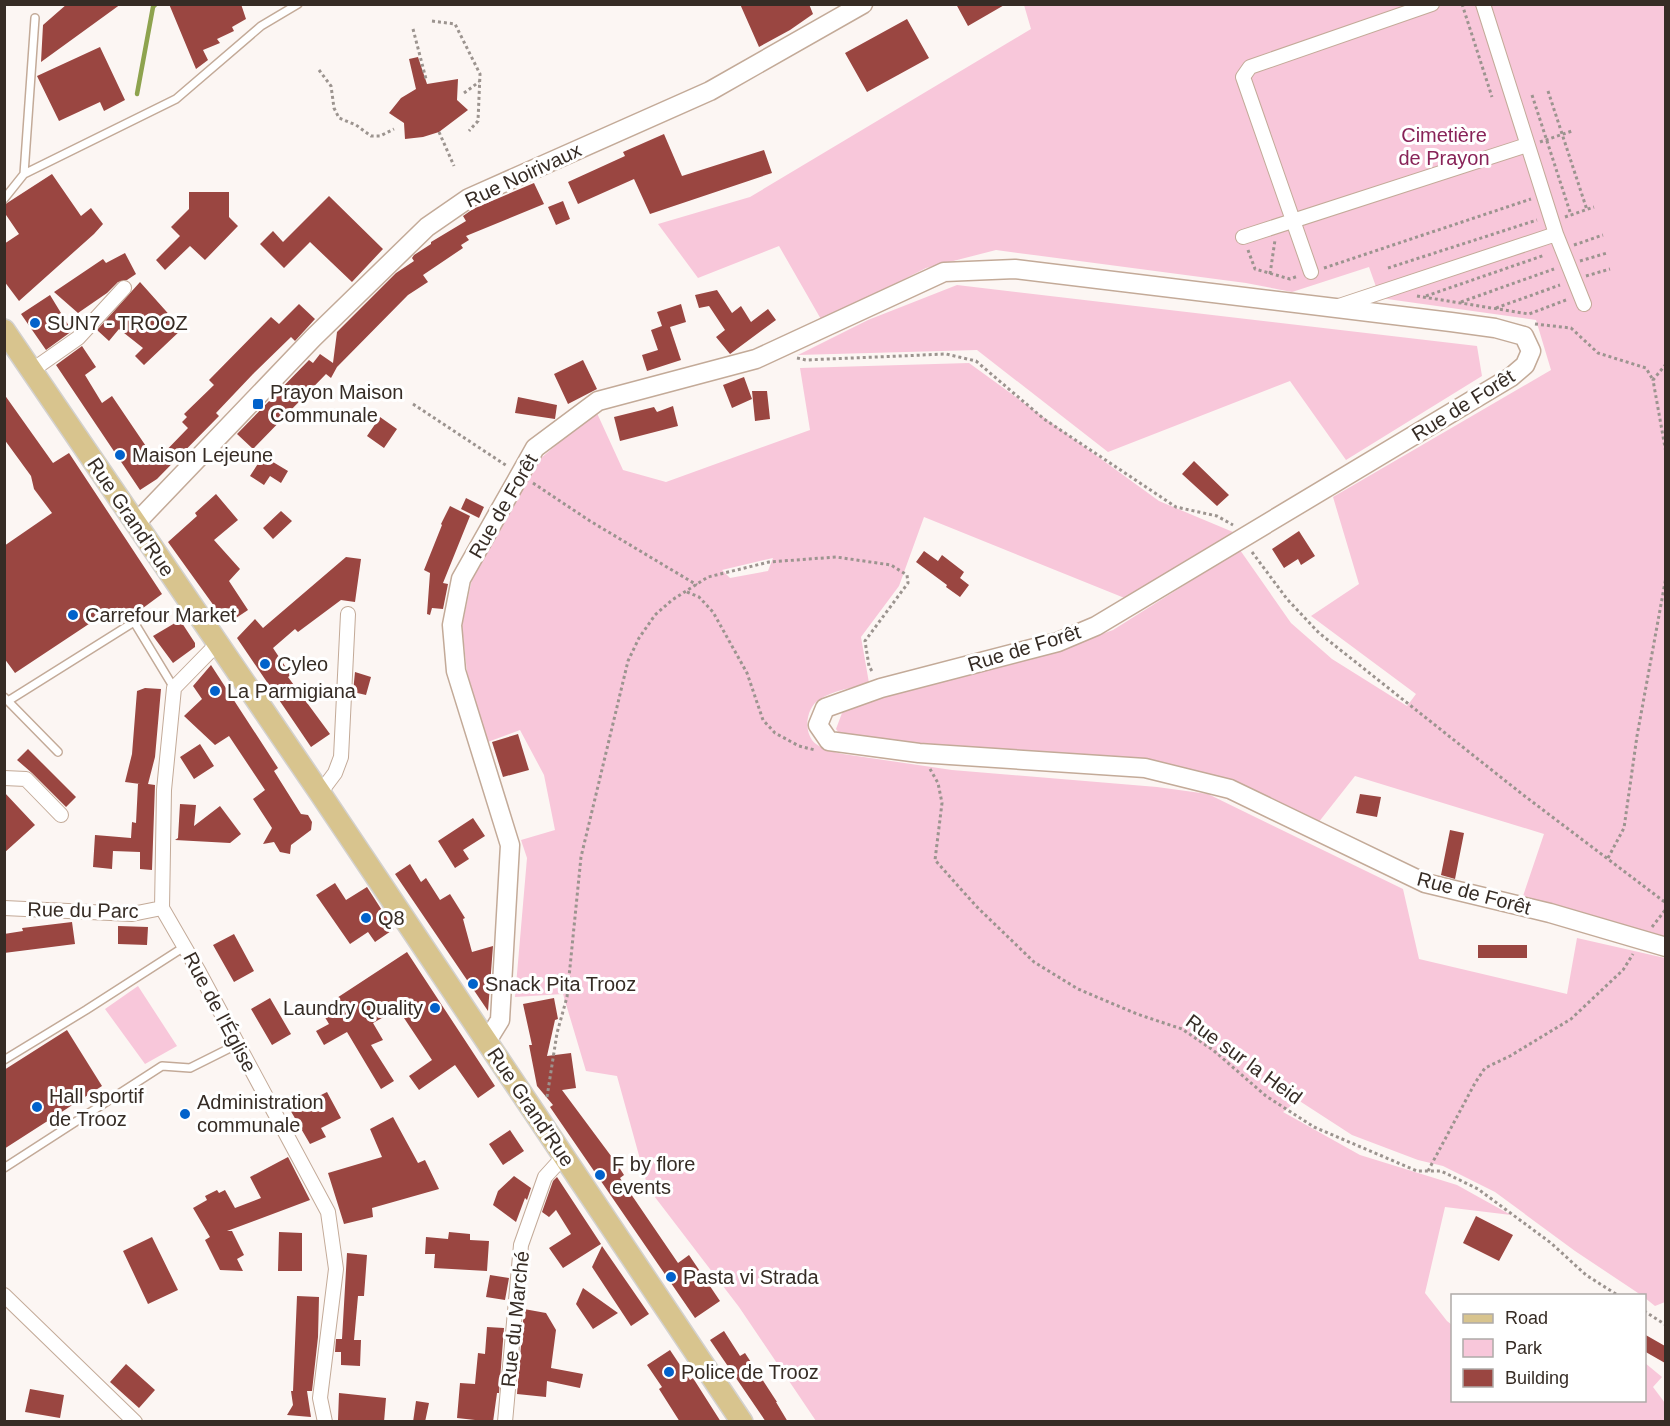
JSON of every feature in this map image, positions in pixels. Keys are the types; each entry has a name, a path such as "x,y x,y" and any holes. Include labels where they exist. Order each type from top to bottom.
{"main road":[{"name":"Rue Grand'Rue","path":"4,330 320,793 742,1422"}],"street":[{"name":"Rue Noirivaux","path":"135,524 314,339 427,227 469,198 710,91 863,4"},
{"path":"1311,272 1243,77 1250,67 1432,4"},
{"path":"1483,4 1543,195 1582,299"},
{"path":"1243,237 1527,146"},
{"path":"1334,308 1553,223"},
{"name":"Rue de Forêt","path":"487,1041 500,1020 510,845 456,671 453,625 462,579 535,448 598,401 756,359 944,272 1015,269 1484,326 1524,336 1531,351 1525,365 1511,377 1096,626 1058,642 881,688 825,708 818,725 829,741 919,753 1145,768 1198,781 1230,789 1425,883 1550,913 1665,947"},
{"path":"31,371 78,338 124,288"},
{"path":"320,793 335,773 341,757 348,614"},
{"path":"162,908 164,790 174,688 218,643"},
{"path":"4,778 26,779 61,815"},
{"name":"Rue du Parc","path":"4,908 132,914 162,908"},
{"name":"Rue de l'Église","path":"162,908 328,1212 336,1269 320,1398 325,1422"},
{"name":"Rue du Marché","path":"506,1422 521,1245 545,1177 564,1156"},
{"path":"4,1295 135,1422"}],"lane":[{"path":"4,199 24,174 176,99 261,26 298,4"},
{"path":"24,174 35,18"},
{"path":"58,752 7,699 134,622 174,688"},
{"path":"4,1060 184,946"},
{"path":"4,1168 162,1066 190,1068 238,1044"}],"path":[{"path":"1462,4 1492,97"},
{"path":"432,21 455,24 480,74 478,121 470,132"},
{"path":"413,29 426,79"},
{"path":"319,70 331,86 334,108 339,118 356,125 371,136 380,136 394,129"},
{"path":"464,93 479,81"},
{"path":"1548,91 1587,210"},
{"path":"1532,95 1571,214"},
{"path":"1527,146 1572,131"},
{"path":"439,132 454,166"},
{"path":"1243,237 1255,269 1290,279 1543,195"},
{"path":"1388,268 1553,223 1571,214 1594,207"},
{"path":"1270,274 1277,226"},
{"path":"1424,297 1603,235"},
{"path":"1459,302 1607,253"},
{"path":"1495,308 1610,269"},
{"path":"1415,295 1529,314 1582,299"},
{"path":"1524,336 1532,324 1571,328 1598,353 1646,368 1653,380 1665,453"},
{"path":"769,353 806,360 946,354 976,361 1044,418 1176,507 1217,516 1246,536 1287,599 1319,633 1522,794 1665,903"},
{"path":"1653,380 1665,364"},
{"path":"413,405 582,515 697,585"},
{"path":"537,1117 547,1099 557,1033 567,997 581,857 628,661 639,638 655,615 708,577 769,562 836,557 891,565 907,575 908,583 865,640 869,666 881,688"},
{"path":"1608,858 1624,828 1637,736 1665,576"},
{"path":"686,592 699,597 717,619 747,673 763,720 775,733 799,746 822,751"},
{"name":"Rue sur la Heid","path":"919,753 938,783 942,803 935,860 976,906 1034,962 1078,989 1137,1014 1182,1029 1213,1050 1266,1096 1314,1127 1417,1171 1441,1170 1478,1189 1551,1243 1587,1275 1616,1294"},
{"path":"1428,1171 1485,1068 1510,1056 1570,1019 1623,970 1642,941"},
{"path":"1646,1312 1665,1325"}],"green space":[{"name":"Cimetière de Prayon","path":"1024,5 1665,5 1665,943 1522,899 1544,834 1355,776 1318,823 1242,784 1155,764 844,740 836,729 842,713 869,699 1052,652 1113,630 1240,550 1291,623 1332,659 1407,706 1416,694 1311,616 1359,584 1333,497 1551,370 1536,320 1380,298 1369,267 1292,292 1246,283 996,250 926,268 822,321 779,246 698,278 658,224 750,197 1031,29"},
{"path":"957,285 1477,346 1482,376 1346,460 1290,381 1108,452 977,350 798,355 868,320"},
{"path":"969,363 1159,501 1233,532 1127,599 924,517 899,586 861,637 869,683 831,693 815,703 807,721 809,734 816,744 843,754 952,770 1157,787 1208,794 1403,889 1419,959 1567,994 1577,938 1665,958 1665,1302 1655,1306 1646,1299 1646,1294 1640,1294 1575,1251 1495,1192 1443,1166 1418,1160 1352,1135 1298,1100 1283,1112 1360,1155 1457,1185 1511,1215 1445,1207 1425,1293 1451,1324 1451,1402 1646,1402 1646,1364 1662,1377 1653,1387 1665,1403 1665,1421 816,1421 739,1307 648,1188 617,1076 586,1071 563,994 515,997 527,858 521,840 555,830 544,775 520,730 485,743 467,672 462,626 472,579 513,501 541,458 596,411 623,470 666,482 810,430 800,368","holes":["773,558 768,571 730,578 722,570"]},
{"path":"138,986 177,1046 145,1064 105,1009"}],"building":[{"path":"67,4 121,4 41,62 43,25"},
{"path":"169,4 241,4 246,19 232,27 234,31 217,39 220,43 203,50 208,60 196,69"},
{"path":"740,4 809,4 813,14 759,47"},
{"path":"956,4 1006,4 968,26"},
{"path":"907,19 929,58 867,92 845,53"},
{"path":"100,47 125,100 104,111 100,102 59,121 37,76"},
{"path":"418,57 427,84 458,79 457,100 468,110 439,132 405,139 404,123 389,113 401,98 416,89 409,59"},
{"path":"664,134 682,176 764,150 772,173 650,214 634,179 578,204 568,182 625,156 623,152"},
{"path":"52,174 81,216 91,208 103,224 19,301 4,281 4,244 19,234 4,212 4,205"},
{"path":"534,183 544,204 466,236 469,240 461,245 463,248 423,275 428,282 408,295 337,367 331,378 326,374 253,449 237,434 309,360 313,363 320,354 333,363 337,332 396,273 414,261 412,258 414,255 466,221 463,216 473,209"},
{"path":"189,192 229,192 229,217 238,226 205,260 190,246 165,270 156,260 180,236 171,227 189,209"},
{"path":"329,196 383,249 352,282 310,242 284,268 260,244 273,231 283,242"},
{"path":"563,201 570,219 556,225 548,207"},
{"path":"125,253 136,274 127,280 118,282 107,293 78,313 54,292 103,259 106,263"},
{"path":"140,282 182,329 144,365 135,356 143,348 119,329 109,341 97,330"},
{"path":"717,290 732,313 741,306 751,322 768,309 776,320 730,354 716,337 725,330 709,306 699,308 695,295"},
{"path":"50,295 72,331 46,350 21,314"},
{"path":"299,304 315,319 295,341 291,337 253,374 216,413 219,416 157,479 140,490 56,365 82,346 96,367 85,375 102,403 112,396 156,461 188,428 182,422 187,417 184,414 214,385 209,380 271,317 279,324"},
{"path":"681,304 686,322 670,327 681,360 647,371 642,355 658,350 651,330 662,326 657,312"},
{"path":"583,360 597,389 568,404 554,374"},
{"path":"744,377 752,399 732,408 723,385"},
{"path":"752,391 767,391 770,419 755,421"},
{"path":"4,394 53,463 69,453 162,594 124,622 113,608 15,673 4,658 4,546 52,513 34,489 31,476 4,439"},
{"path":"518,397 557,405 555,419 515,413"},
{"path":"673,406 678,426 620,441 614,417 654,407 657,412"},
{"path":"380,417 397,429 384,448 367,436"},
{"path":"263,456 288,471 281,483 270,476 264,485 250,476"},
{"path":"1194,461 1229,495 1217,506 1182,474"},
{"path":"216,494 238,520 214,540 240,569 229,581 248,610 227,624 168,542 197,516 195,513"},
{"path":"466,498 484,507 479,518 461,509"},
{"path":"450,506 470,516 443,583 448,584 443,609 432,608 430,615 427,614 430,573 424,570"},
{"path":"281,511 292,521 273,539 263,528"},
{"path":"1299,531 1315,556 1301,565 1298,559 1284,568 1272,549"},
{"path":"924,551 938,561 942,555 964,572 960,578 969,585 960,597 916,562"},
{"path":"346,557 361,559 355,602 341,600 298,632 295,629 273,648 291,675 288,677 330,734 311,747 237,638 255,619 263,628"},
{"path":"180,620 195,643 195,647 173,663 153,636"},
{"path":"211,665 278,768 274,771 301,814 308,815 312,822 311,830 291,845 290,854 280,852 274,842 263,844 272,828 253,799 265,790 229,736 215,745 184,716 202,699 193,686"},
{"path":"355,672 371,677 366,695 353,692"},
{"path":"145,688 161,689 155,757 148,784 155,785 152,870 140,869 140,852 113,851 112,869 93,867 95,835 131,838 132,822 136,823 138,784 140,784 125,782 132,754 137,691"},
{"path":"518,734 529,770 503,777 492,742"},
{"path":"200,744 214,766 194,779 180,757"},
{"path":"28,749 76,797 66,807 17,760"},
{"path":"4,792 35,825 4,853"},
{"path":"1360,794 1381,797 1377,817 1356,813"},
{"path":"180,804 196,805 194,826 220,806 241,834 230,843 175,840 178,838"},
{"path":"473,818 485,836 463,850 469,859 455,868 438,841"},
{"path":"1450,830 1464,833 1455,879 1441,875"},
{"path":"410,864 421,882 426,878 440,900 450,894 465,918 463,919 472,952 493,946 488,1011 395,874"},
{"path":"335,883 346,900 367,887 394,929 375,942 368,932 350,944 316,895"},
{"path":"72,922 75,944 4,953 4,934 23,931 22,928"},
{"path":"118,926 148,927 147,945 118,944"},
{"path":"234,934 254,971 234,982 213,945"},
{"path":"1478,945 1527,945 1527,958 1478,958"},
{"path":"407,952 495,1086 478,1098 455,1065 419,1090 409,1076 432,1060 398,1009 373,1023 383,1040 371,1045 394,1081 381,1089 347,1032 324,1045 316,1031 329,1024 320,1009"},
{"path":"270,998 291,1034 272,1045 251,1009"},
{"path":"554,998 558,1019 555,1020 547,1056 571,1053 576,1088 562,1090 617,1164 624,1175 620,1178 678,1263 689,1255 720,1301 695,1318 550,1107 553,1105 537,1086 529,1045 532,1045 523,1004"},
{"name":"Hall sportif de Trooz","path":"67,1030 102,1086 4,1149 4,1070"},
{"path":"327,1092 341,1118 321,1128 326,1137 310,1144 289,1108 305,1099 307,1102"},
{"path":"393,1117 418,1163 425,1160 439,1189 372,1208 373,1217 344,1224 328,1173 382,1157 370,1129"},
{"path":"510,1130 524,1151 503,1165 489,1144"},
{"path":"288,1157 310,1200 227,1231 232,1231 244,1255 237,1259 243,1271 220,1270 205,1240 210,1237 193,1208 207,1200 205,1196 217,1190 219,1193 225,1190 235,1208 261,1198 250,1177"},
{"path":"514,1176 531,1188 516,1222 493,1205 498,1191"},
{"path":"557,1177 601,1244 563,1268 549,1248 571,1234 556,1210 549,1217 542,1212 553,1181"},
{"path":"1476,1216 1513,1235 1499,1261 1463,1243"},
{"path":"279,1232 302,1233 302,1271 278,1271"},
{"path":"449,1232 470,1234 470,1240 489,1241 487,1271 434,1268 435,1254 425,1254 426,1237 448,1239"},
{"path":"152,1237 178,1290 148,1304 123,1251"},
{"path":"602,1246 649,1314 631,1326 592,1267"},
{"path":"347,1253 367,1255 364,1296 358,1296 354,1340 361,1340 360,1366 341,1365 341,1352 335,1352 336,1339 342,1339"},
{"path":"490,1275 509,1278 505,1300 486,1297"},
{"path":"583,1288 618,1313 593,1329 576,1304"},
{"path":"297,1296 319,1297 318,1337 312,1391 307,1391 311,1417 287,1415 293,1405 291,1391 293,1391"},
{"path":"524,1309 546,1313 556,1330 551,1368 583,1374 580,1388 547,1381 546,1397 517,1394"},
{"path":"487,1327 504,1328 499,1393 497,1393 493,1422 457,1418 460,1383 475,1384 478,1353 485,1354"},
{"path":"724,1331 740,1356 745,1353 788,1422 766,1422 710,1340"},
{"path":"1646,1335 1665,1346 1665,1363 1646,1352"},
{"path":"670,1350 690,1380 693,1378 721,1422 680,1422 659,1389 662,1387 647,1365"},
{"path":"126,1364 155,1390 139,1408 110,1382"},
{"path":"30,1389 64,1395 60,1418 25,1412"},
{"path":"339,1393 386,1398 384,1422 338,1420"},
{"path":"416,1401 429,1403 425,1422 413,1422"}],"waterway":[{"path":"137,94 153,7 156,4"}],"place":[{"name":"SUN7 - TROOZ","path":"35,323"},
{"name":"Prayon Maison Communale","path":"258,404"},
{"name":"Maison Lejeune","path":"120,455"},
{"name":"Carrefour Market","path":"73,615"},
{"name":"Cyleo","path":"265,664"},
{"name":"La Parmigiana","path":"215,691"},
{"name":"Q8","path":"366,918"},
{"name":"Snack Pita Trooz","path":"473,984"},
{"name":"Laundry Quality","path":"435,1008"},
{"name":"Hall sportif de Trooz","path":"37,1107"},
{"name":"Administration communale","path":"185,1114"},
{"name":"F by flore events","path":"600,1175"},
{"name":"Pasta vi Strada","path":"671,1277"},
{"name":"Police de Trooz","path":"669,1372"}]}
